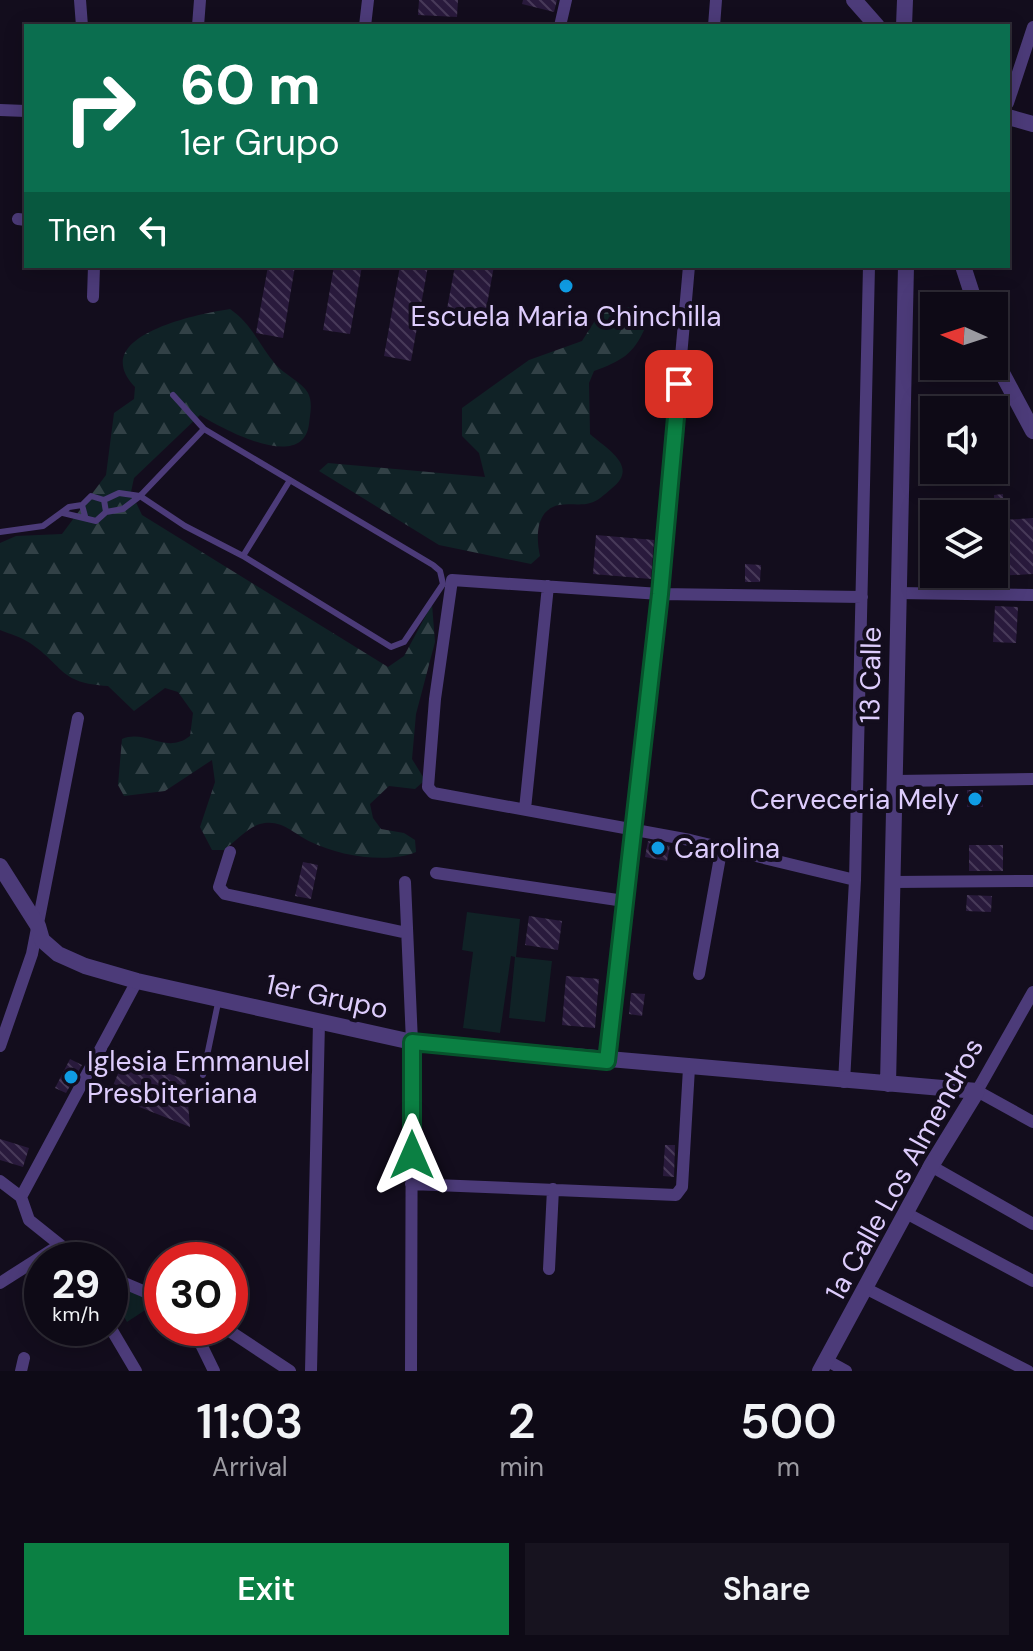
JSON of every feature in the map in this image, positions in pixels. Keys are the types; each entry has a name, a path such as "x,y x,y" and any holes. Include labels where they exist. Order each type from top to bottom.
{"street":[{"path":"80,0 82,24"},
{"path":"198,24 200,0"},
{"path":"365,24 368,0"},
{"path":"560,24 566,0"},
{"path":"714,24 716,0"},
{"path":"854,0 874,24"},
{"path":"904,24 905,0"},
{"path":"1010,97 1033,27"},
{"path":"0,110 24,111"},
{"path":"1010,118 1033,124"},
{"path":"93,297 94,268"},
{"path":"607,1061 660,594 689,268"},
{"path":"844,1082 855,880 869,268"},
{"name":"13 Calle","path":"888,1084 906,268"},
{"path":"964,268 971,292"},
{"path":"1006,380 1033,431"},
{"path":"855,880 722,846 433,793 428,787 435,699 450,583 457,579 660,594 862,597"},
{"path":"525,809 548,586"},
{"path":"897,593 1033,595"},
{"path":"0,1046 32,954 78,718"},
{"path":"895,781 1033,779"},
{"path":"699,974 722,846"},
{"path":"230,852 219,887 225,894 407,933"},
{"name":"1er Grupo","path":"0,866 38,926 42,940 58,954 85,966 137,981 412,1042 844,1082 977,1091"},
{"path":"436,873 624,901"},
{"path":"893,882 1033,881"},
{"path":"405,882 412,1042 411,1371"},
{"path":"20,1200 137,981"},
{"name":"1a Calle Los Almendros","path":"823,1366 931,1166 1027,1016 1033,992"},
{"path":"311,1371 319,1022"},
{"path":"411,1184 680,1192 689,1068"},
{"path":"977,1091 1033,1122"},
{"path":"931,1166 1033,1224"},
{"path":"0,1181 20,1200 29,1220 54,1242"},
{"path":"549,1269 553,1189"},
{"path":"906,1213 1033,1281"},
{"path":"0,1283 24,1268"},
{"path":"865,1288 1028,1371"},
{"path":"248,1343 290,1371"},
{"path":"121,1346 136,1371"},
{"path":"202,1346 214,1371"},
{"path":"823,1366 846,1371"}],"lane":[{"path":"0,532 43,526 69,507 82,505 91,496 104,500 119,493 140,496 185,526 243,556 391,647 404,642 443,584 440,571 204,429 173,395"},
{"path":"63,513 96,521 106,512 123,509 140,496 204,429"},
{"path":"243,556 290,480"},
{"path":"104,500 106,512"},
{"path":"82,505 85,516"},
{"path":"203,1075 219,999"}],"green space":[{"path":"629,307 645,328 636,345 625,356 594,371 589,383 590,434 618,459 622,466 619,481 595,501 559,505 545,513 538,533 540,556 531,564 439,545 319,471 328,463 485,477 479,453 462,436 462,408 529,360 582,341 603,308"},
{"path":"230,309 250,328 276,365 308,393 309,424 304,438 293,445 261,443 200,415 134,478 131,492 142,515 388,667 404,656 432,604 435,642 416,714 412,759 425,780 415,789 389,786 370,804 373,818 381,829 404,833 415,840 416,852 405,856 378,858 349,854 322,847 274,823 260,824 250,829 224,850 212,850 200,827 215,782 212,760 165,791 124,796 118,785 122,739 139,737 173,743 190,736 193,713 178,692 165,688 134,711 108,686 71,677 30,643 0,630 0,543 16,536 62,534 106,475 114,413 134,399 135,387 124,369 125,354 135,341 173,322"},
{"path":"467,912 520,919 516,957 552,961 545,1022 509,1018 515,957 511,956 500,1033 463,1028 473,952 462,950"},
{"path":"128,1288 144,1295 144,1311 128,1321"}],"building":[{"path":"419,0 458,0 457,17 418,15"},
{"path":"523,0 557,0 554,12 522,4"},
{"path":"268,268 295,268 283,338 256,333"},
{"path":"334,268 362,268 350,334 323,330"},
{"path":"400,268 428,268 411,361 384,356"},
{"path":"455,268 494,268 484,321 446,314"},
{"path":"1003,494 1003,500 994,500 994,495"},
{"path":"1033,518 1033,574 1008,575 1008,520"},
{"path":"596,535 654,540 651,579 593,574"},
{"path":"745,564 761,565 760,582 745,582"},
{"path":"995,606 1018,607 1016,643 993,642"},
{"name":"Cerveceria Mely","path":"967,790 983,790 983,807 967,807"},
{"name":"Carolina","path":"648,841 670,846 667,861 645,857"},
{"path":"969,845 1003,845 1003,871 969,871"},
{"path":"303,862 318,865 311,899 295,896"},
{"path":"967,895 992,896 991,912 966,911"},
{"path":"529,916 562,921 558,950 525,945"},
{"path":"566,976 599,979 595,1028 562,1025"},
{"path":"631,993 645,994 642,1016 629,1014"},
{"path":"125,1057 186,1080 190,1127 109,1095"},
{"name":"Iglesia Emmanuel Presbiteriana","path":"70,1059 82,1065 66,1093 55,1088"},
{"path":"0,1139 29,1148 23,1167 0,1160"},
{"path":"665,1145 675,1145 674,1177 663,1176"}],"place":[{"name":"Escuela Maria Chinchilla","path":"566,286"},
{"name":"Cerveceria Mely","path":"975,799"},
{"name":"Carolina","path":"658,848"},
{"name":"Iglesia Emmanuel Presbiteriana","path":"71,1077"}],"route":[{"path":"412,1155 412,1042 607,1061 660,594 679,384"}]}
